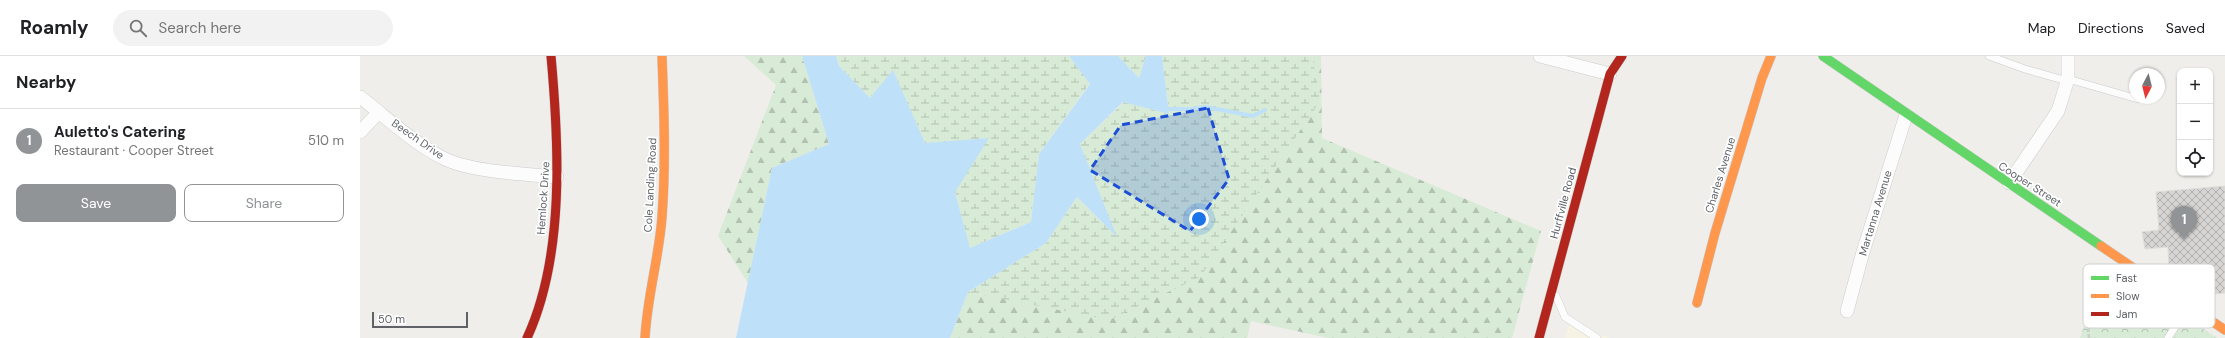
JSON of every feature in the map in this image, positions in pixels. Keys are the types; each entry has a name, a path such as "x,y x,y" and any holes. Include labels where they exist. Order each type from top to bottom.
{"street":[{"name":"Hemlock Drive","path":"527,338 543,288 551,249 558,177 557,114 551,56"},
{"name":"Cole Landing Road","path":"645,338 646,314 662,219 665,145 662,56"},
{"path":"1540,56 1609,68"},
{"name":"Hurffville Road","path":"1540,338 1609,68 1622,56"},
{"name":"Charles Avenue","path":"1697,303 1717,225 1770,56"},
{"name":"Cooper Street","path":"1823,56 1966,158 2009,183 2129,264"},
{"path":"2009,183 2058,111 2067,80 2068,56"},
{"name":"Beech Drive","path":"360,96 408,135 444,159 482,169 558,177"},
{"path":"360,132 379,112"},
{"name":"Martanna Avenue","path":"1847,311 1863,252 1906,115"},
{"name":"Cooper Street","path":"2215,323 2225,330"}],"lane":[{"path":"1989,56 2024,69 2129,97"},
{"path":"1553,289 1565,318 1597,338"},
{"path":"2168,338 2174,328"}],"path":[{"path":"2088,328 2089,338"}],"highlighted area":[{"path":"1208,108 1229,179 1190,231 1090,170 1121,125"}],"shaded area":[{"path":"1569,325 1610,338 1565,338"}],"green space":[{"path":"744,56 802,56 829,144 772,168 748,283 718,236 776,85"},
{"path":"836,56 1069,56 1090,83 1039,154 1031,222 970,248 955,192 925,143 893,71 870,98 839,66"},
{"path":"1118,56 1146,56 1139,78"},
{"path":"1162,56 1312,56 1321,100 1200,277 1109,320 968,292 1046,243 1077,197 1116,236 1080,144 1124,102 1169,114"},
{"path":"1312,56 1321,56 1322,138 1541,231 1512,338 1328,338 1251,321 1247,338 950,338 968,292 982,295 1321,100"},
{"path":"2084,328 2202,328 2217,338 2080,338"}],"water":[{"path":"802,56 836,56 839,66 870,98 893,70 925,143 989,138 955,192 970,248 1031,222 1039,154 1090,84 1069,56 1118,56 1139,78 1146,56 1162,56 1169,114 1123,102 1080,144 1117,237 1077,197 1046,243 968,292 950,338 736,338 772,168 829,144"}],"building":[{"path":"2225,186 2225,293 2215,294 2215,264 2169,264 2168,247 2145,249 2142,232 2159,230 2156,192"}],"waterway":[{"path":"1164,109 1192,109 1206,107 1253,116 1265,110"}],"traffic: fast":[{"path":"1823,56 2101,246"}],"traffic: slow":[{"path":"645,338 648,308 662,217 664,177 662,56"},
{"path":"1697,303 1715,233 1762,78 1771,56"},
{"path":"2101,246 2128,264"},
{"path":"2215,323 2225,330"}],"traffic: jam":[{"path":"527,338 539,306 548,272 553,236 557,162 551,56"},
{"path":"1539,338 1610,74 1622,56"}],"place":[{"name":"Auletto's Catering","path":"2184,239"}]}
